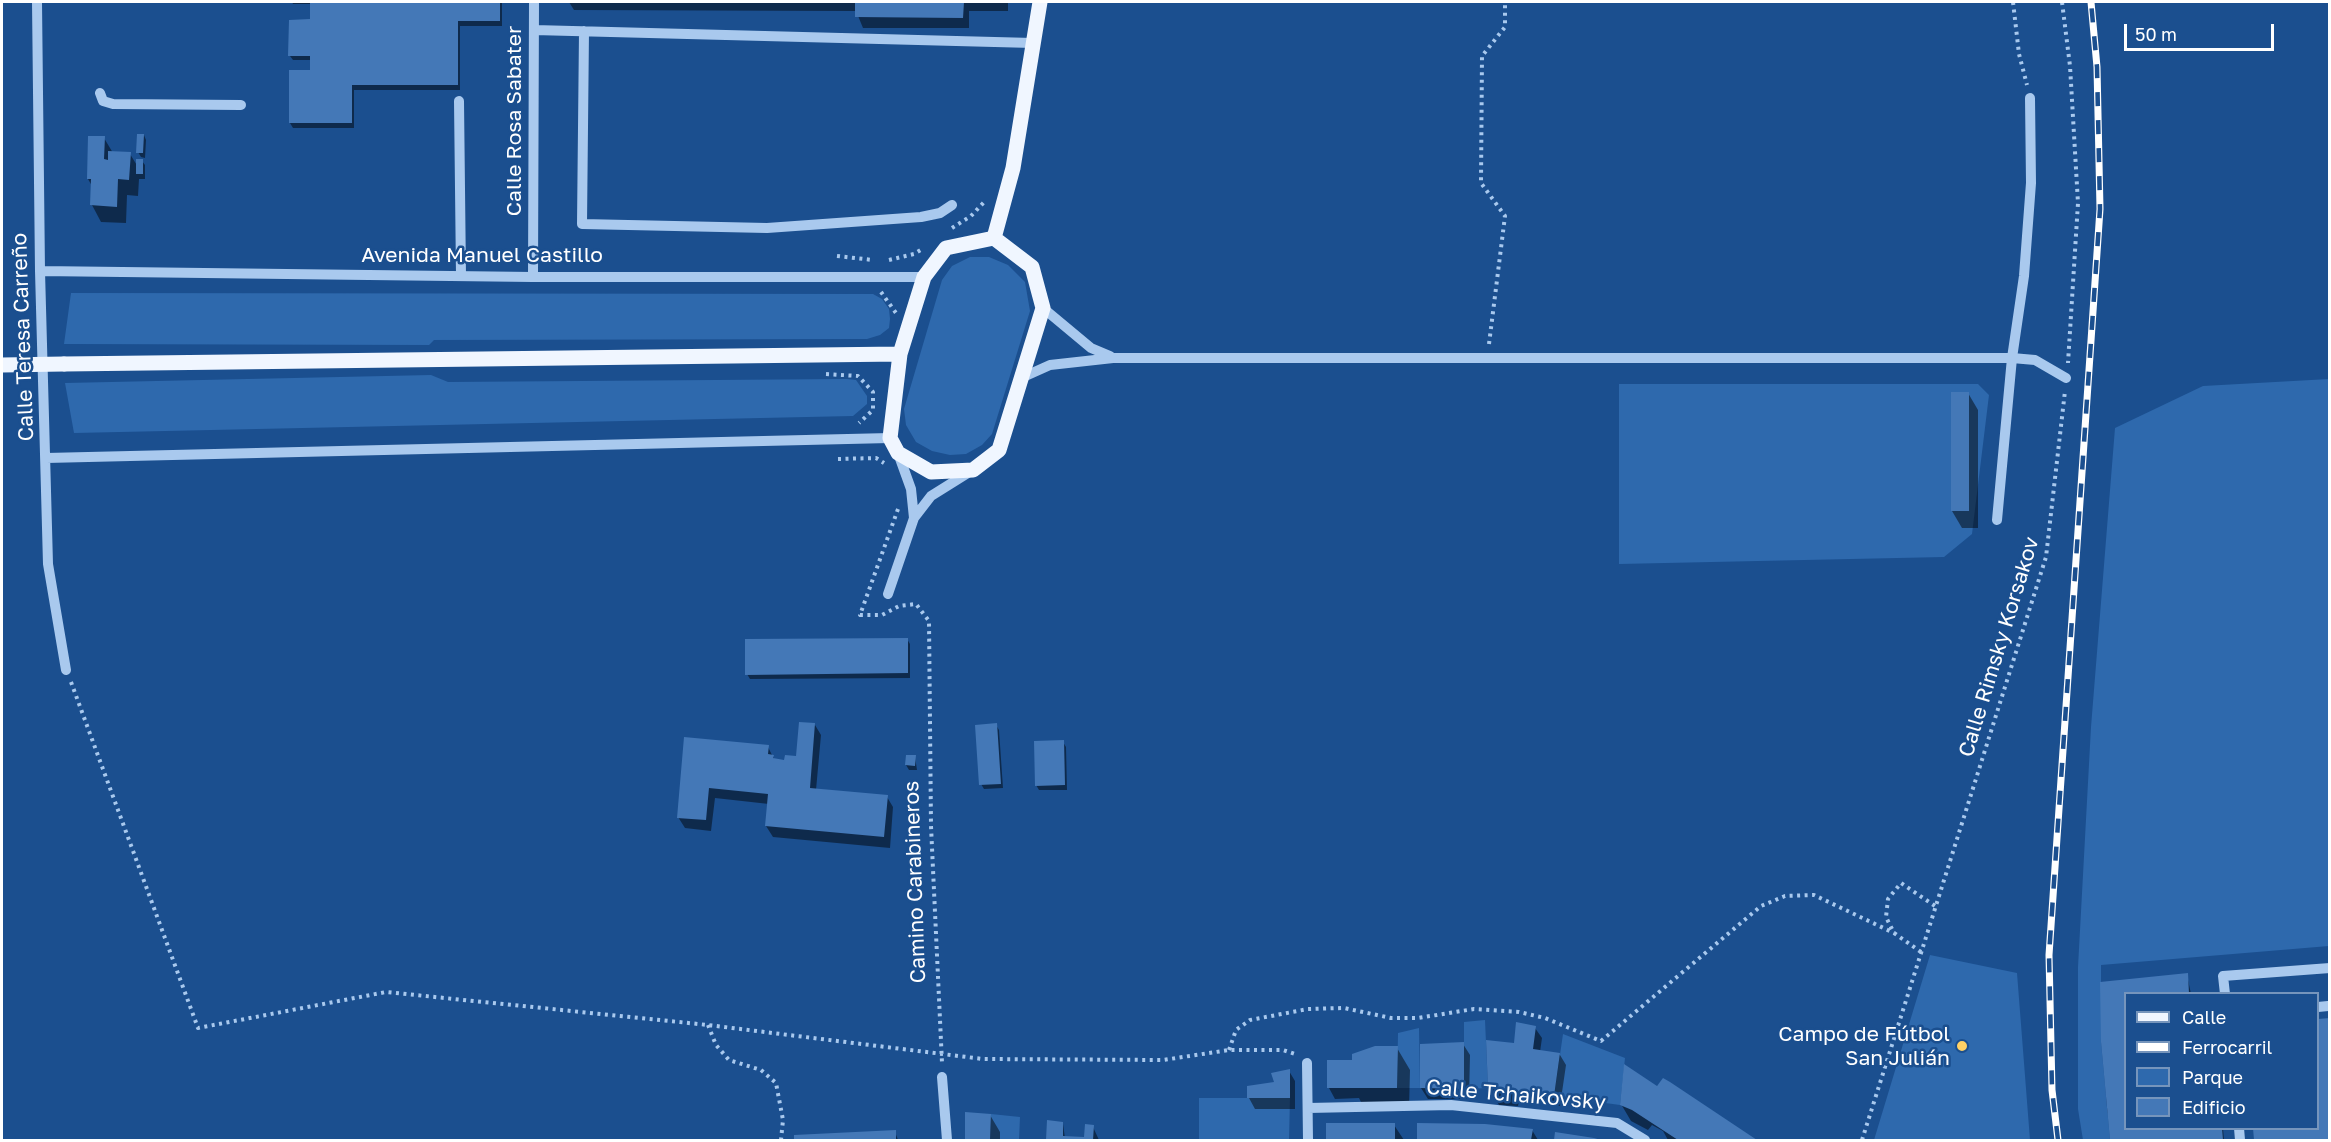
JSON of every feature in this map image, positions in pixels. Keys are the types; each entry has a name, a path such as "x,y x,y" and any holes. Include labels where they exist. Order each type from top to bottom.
{"main road":[{"path":"994,238 1013,168 1040,2"},
{"path":"994,238 1032,267 1043,308 999,450 973,470 931,472 893,459 890,438 900,354 924,277 946,248 994,238"},
{"path":"2,365 900,354"}],"street":[{"name":"Calle Teresa Carreño","path":"37,2 40,271 48,564 66,670"},
{"name":"Calle Rosa Sabater","path":"533,277 534,2"},
{"path":"534,30 1033,43"},
{"path":"584,31 582,224 767,228 921,217 940,213 951,205"},
{"path":"100,93 103,101 113,104 241,105"},
{"path":"1997,520 2012,358 2024,276 2030,195 2030,98"},
{"path":"459,101 461,276"},
{"name":"Avenida Manuel Castillo","path":"40,271 533,277 924,277"},
{"path":"1043,308 1091,348 1113,358"},
{"path":"1022,378 1050,365 1113,358 2012,358 2035,360 2066,378"},
{"path":"46,458 890,438"},
{"path":"893,459 911,489 914,518"},
{"path":"888,594 914,518 931,495 973,470"},
{"path":"2225,992 2223,976 2330,968"},
{"path":"1307,1063 1308,1140"},
{"path":"942,1077 947,1140"},
{"name":"Calle Tchaikovsky","path":"1308,1108 1451,1105 1617,1123 1640,1139"}],"path":[{"path":"1487,358 1505,216 1481,183 1482,56 1505,27 1505,2"},
{"path":"2013,2 2019,54 2030,98"},
{"name":"Calle Rimsky Korsakov","path":"1862,1140 2046,557 2066,378 2078,203 2070,66 2062,2"},
{"path":"943,235 971,216 989,197"},
{"path":"837,256 883,262 915,254 933,241"},
{"path":"877,290 883,293 896,313 895,320"},
{"path":"817,374 858,376 873,392 873,410 860,423 849,424"},
{"path":"838,459 893,459"},
{"name":"Camino Carabineros","path":"899,505 860,615 882,615 899,606 916,604 929,621 931,826 942,1077"},
{"path":"66,670 198,1028 386,992 708,1025 941,1055 1039,1061 1163,1060 1229,1050 1283,1050 1300,1055 1307,1063"},
{"path":"1894,933 1886,917 1888,899 1901,883 1935,906"},
{"path":"1229,1050 1236,1030 1250,1020 1308,1009 1344,1008 1391,1018 1418,1018 1474,1009 1519,1012 1545,1018 1601,1041 1761,906 1785,896 1814,895 1894,933 1921,952"},
{"path":"708,1025 716,1045 729,1060 761,1070 776,1083 783,1120 781,1140"}],"green space":[{"path":"970,257 989,257 1008,265 1025,282 1030,311 992,434 982,445 966,454 950,455 932,451 916,442 906,425 904,409 942,280 952,266"},
{"path":"71,293 873,294 882,299 889,309 890,319 889,328 880,335 867,339 434,340 429,345 64,344"},
{"path":"431,375 448,382 847,379 856,380 867,396 867,404 853,416 74,433 65,383"},
{"path":"2329,379 2329,946 2101,965 2101,1042 2110,1140 2083,1140 2078,1109 2078,967 2091,727 2115,428 2203,386"},
{"path":"1619,384 1978,384 1989,395 1972,534 1944,557 1619,564"},
{"name":"Campo de Fútbol San Julián","path":"1930,955 2017,973 2030,1140 1874,1140"},
{"path":"1485,1020 1488,1088 1464,1089 1464,1022"},
{"path":"1419,1028 1420,1088 1397,1088 1398,1033"},
{"path":"1563,1034 1625,1058 1620,1105 1554,1096"},
{"path":"1199,1098 1290,1098 1289,1140 1199,1139"},
{"path":"991,1114 1020,1117 1019,1140 990,1140"}],"building":[{"path":"310,2 500,2 500,21 458,21 458,85 352,85 352,123 289,123 289,70 310,70 310,56 288,56 289,20 310,19"},
{"path":"855,2 964,2 963,18 855,17"},
{"path":"137,134 144,134 143,153 136,153"},
{"path":"88,136 105,136 104,159 108,160 108,151 131,152 129,180 118,179 117,207 90,205 91,179 87,179"},
{"path":"136,159 143,159 143,174 136,174"},
{"path":"1951,392 1969,392 1969,511 1951,511"},
{"path":"908,638 908,673 745,675 745,639"},
{"path":"799,722 815,723 810,788 888,795 884,837 765,826 768,794 709,788 706,820 677,818 684,737 769,745 768,754 774,755 773,758 784,760 785,755 796,756"},
{"path":"997,723 1001,784 979,785 975,725"},
{"path":"1064,740 1065,785 1035,786 1034,741"},
{"path":"906,755 916,755 915,766 905,765"},
{"path":"2188,973 2189,992 2124,992 2124,1130 2222,1130 2223,1140 2110,1140 2101,1042 2100,982"},
{"path":"2330,1018 2330,1140 2254,1140 2253,1130 2319,1130 2319,1019"},
{"path":"1516,1022 1536,1026 1533,1049 1560,1053 1554,1096 1488,1088 1486,1040 1514,1043"},
{"path":"1464,1042 1464,1089 1420,1088 1420,1044"},
{"path":"1375,1046 1398,1046 1397,1088 1327,1088 1327,1060 1352,1060 1352,1054"},
{"path":"1624,1064 1657,1086 1663,1078 1670,1082 1757,1140 1678,1140 1632,1110 1620,1105"},
{"path":"1290,1069 1290,1098 1247,1098 1247,1086 1274,1082 1271,1073"},
{"path":"965,1112 991,1114 990,1140 965,1140"},
{"path":"1047,1120 1063,1122 1063,1136 1084,1137 1085,1124 1094,1125 1093,1140 1046,1140"},
{"path":"1326,1123 1395,1123 1395,1140 1326,1140"},
{"path":"1417,1123 1485,1124 1533,1129 1531,1140 1417,1140"},
{"path":"896,1130 896,1140 794,1140 794,1135"},
{"path":"1555,1132 1594,1138 1601,1140 1554,1140"}],"railway":[{"path":"2058,1140 2052,1090 2049,955 2100,209 2097,67 2091,2"}],"place":[{"name":"Campo de Fútbol San Julián","path":"1962,1046"}]}
